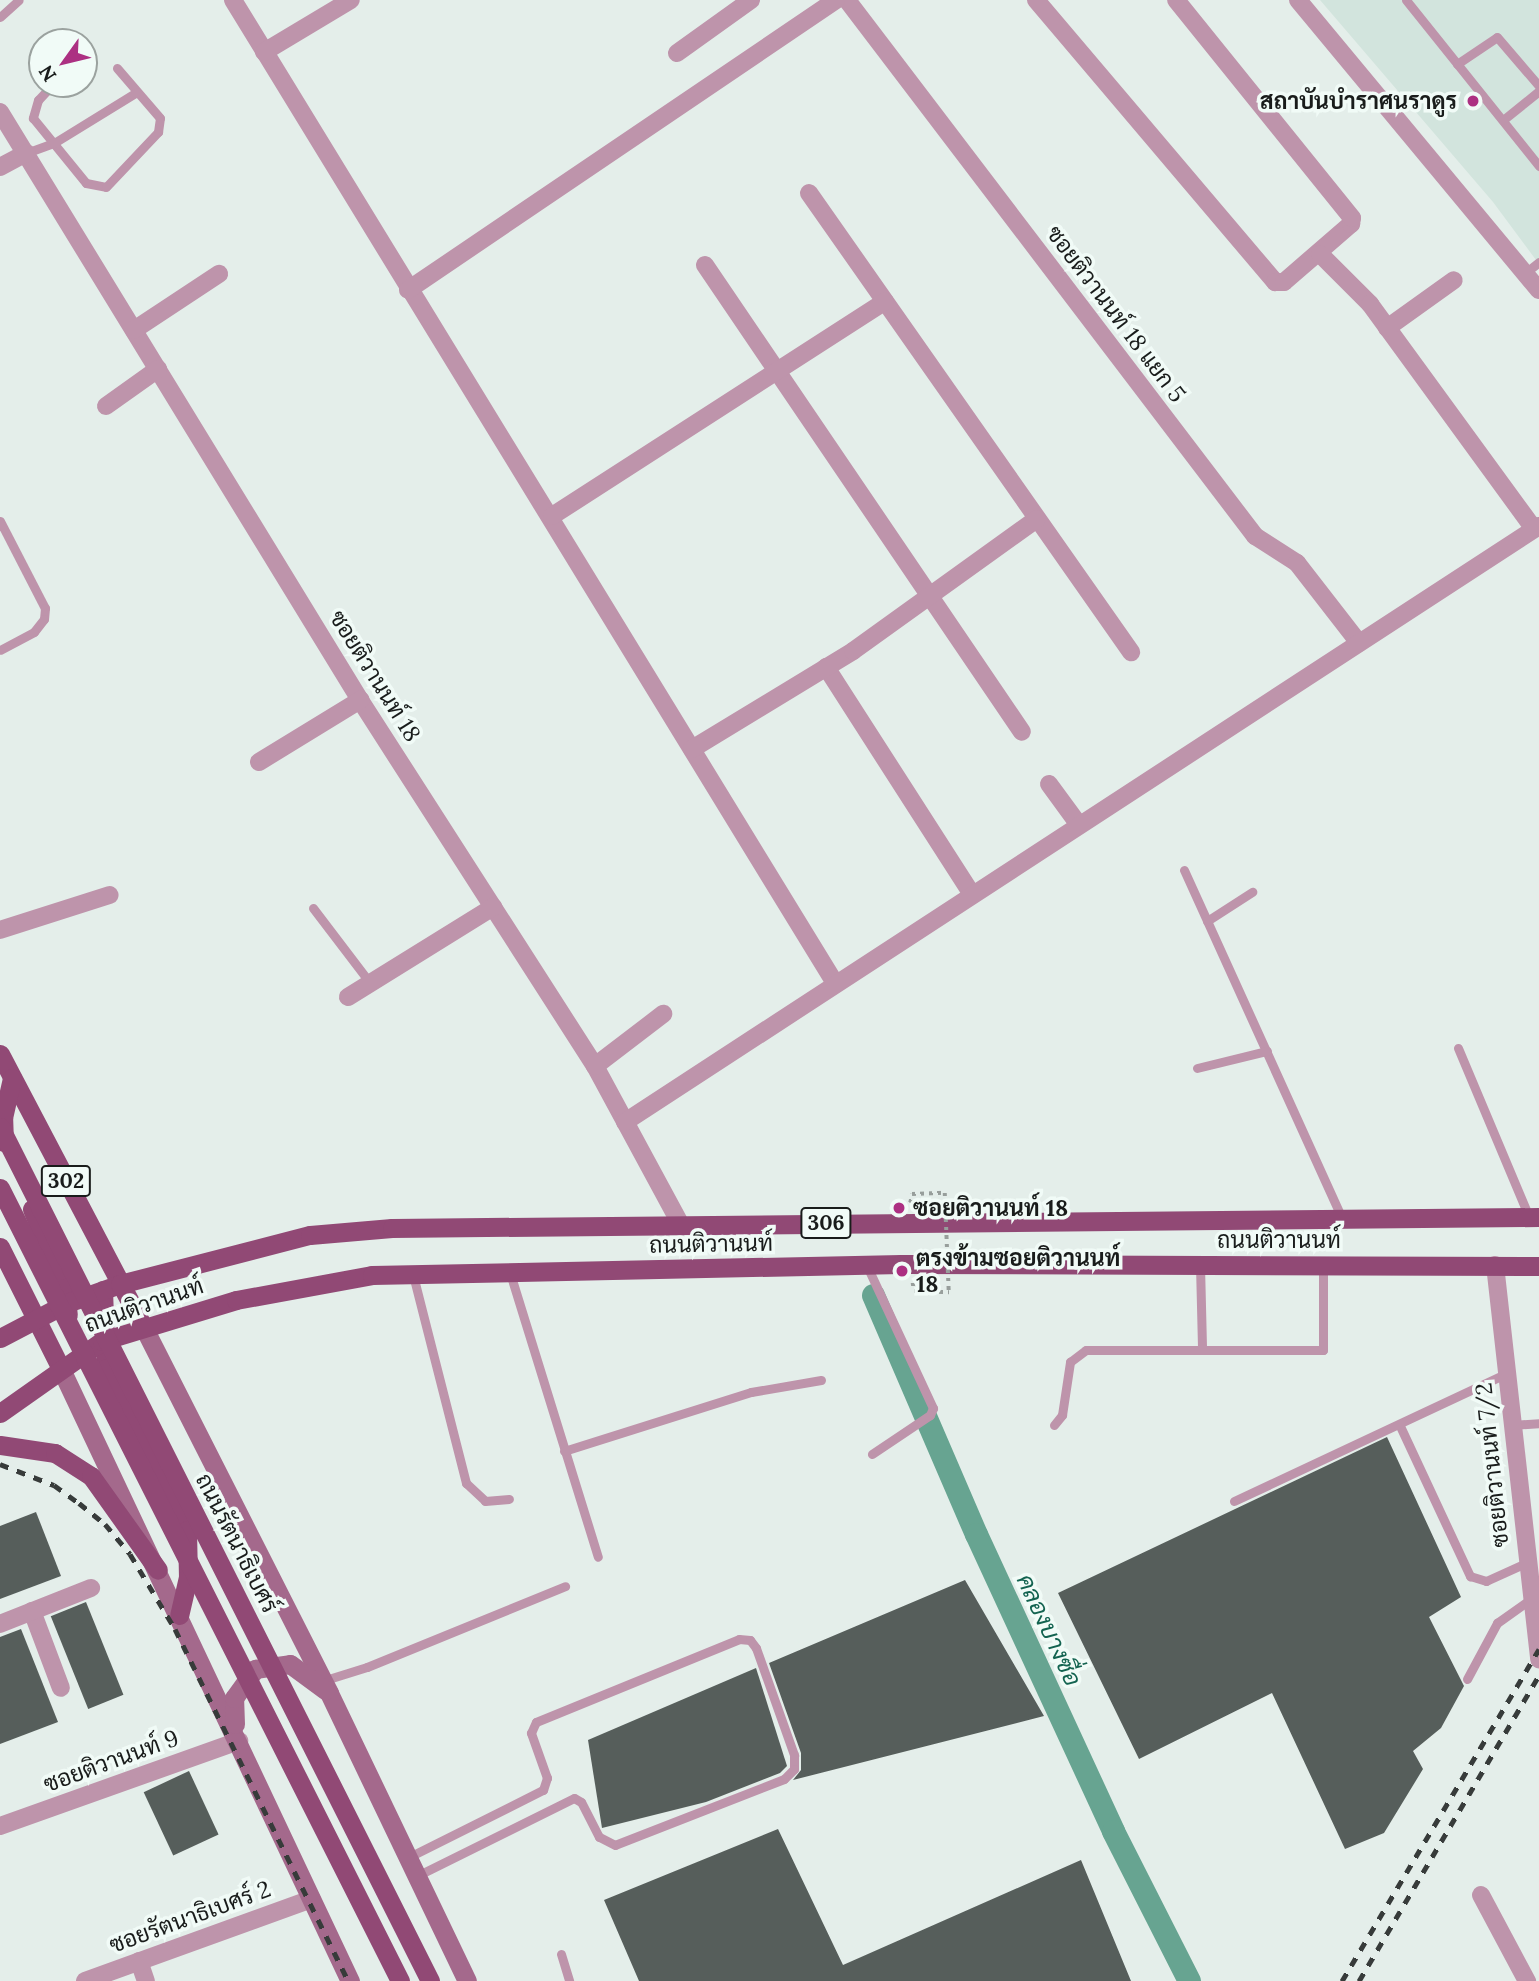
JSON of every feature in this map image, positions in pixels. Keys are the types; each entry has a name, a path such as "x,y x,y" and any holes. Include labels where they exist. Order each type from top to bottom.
{"main road":[{"name":"302","path":"0,1054 112,1287"},
{"path":"12,1078 4,1118 4,1145 61,1277 67,1303 67,1362"},
{"name":"ถนนรัตนาธิเบศร์","path":"0,1127 430,1981"},
{"path":"0,1188 400,1981"},
{"name":"ถนนติวานนท์","path":"0,1338 36,1317 112,1287 310,1235 392,1228 1534,1217"},
{"path":"0,1247 36,1317 67,1362 158,1570 350,1981"},
{"name":"ถนนติวานนท์","path":"0,1413 67,1362 102,1341 144,1326 298,1287 413,1273 867,1266 1539,1266"},
{"path":"112,1287 102,1341 106,1368 187,1530 188,1577 179,1615"},
{"name":"ถนนรัตนาธิเบศร์","path":"112,1287 144,1326 325,1687 467,1981"},
{"path":"0,1445 55,1453 73,1462 90,1476 158,1570"},
{"path":"237,1738 234,1698 254,1670 290,1664 325,1687"}],"street":[{"path":"233,0 408,290 552,516 835,983"},
{"path":"264,52 351,0"},
{"path":"677,53 751,0"},
{"path":"408,290 836,0"},
{"name":"ซอยติวานนท์ 18 แยก 5","path":"847,0 1255,536 1297,563 1359,643"},
{"path":"1036,0 1275,282 1284,282 1320,254 1351,224 1350,214 1176,0"},
{"path":"1298,0 1532,268 1538,288"},
{"name":"ซอยติวานนท์ 18","path":"0,112 360,701 595,1066 681,1225"},
{"path":"0,167 26,153"},
{"path":"809,193 1132,653"},
{"path":"625,1122 1537,527 1387,328 1320,254"},
{"path":"705,265 1022,732"},
{"path":"134,330 219,274"},
{"path":"1387,328 1454,280"},
{"path":"552,516 885,301"},
{"path":"106,406 158,369"},
{"path":"692,749 826,667 1037,519"},
{"path":"826,667 972,894"},
{"path":"259,762 360,701"},
{"path":"1049,784 1079,825"},
{"path":"0,930 110,895"},
{"path":"348,997 493,907"},
{"path":"595,1066 663,1014"},
{"name":"ซอยติวานนท์ 7/2","path":"1495,1265 1539,1660"},
{"path":"0,1624 91,1588"},
{"path":"32,1611 61,1688"},
{"name":"ซอยติวานนท์ 9","path":"0,1826 237,1738"},
{"path":"1481,1895 1527,1981"},
{"name":"ซอยรัตนาธิเบศร์ 2","path":"85,1981 312,1899"},
{"path":"139,1961 146,1981"}],"lane":[{"path":"0,17 19,0"},
{"path":"1406,0 1539,166"},
{"path":"1457,64 1497,37 1539,88 1503,120"},
{"path":"40,98 33,118 86,183 106,187 158,132 160,118 117,68"},
{"path":"26,153 54,143 137,92"},
{"path":"0,521 45,608 44,620 34,632 0,650"},
{"path":"1184,870 1342,1219"},
{"path":"1207,921 1252,892"},
{"path":"313,908 371,984"},
{"path":"1458,1048 1534,1217"},
{"path":"1197,1068 1267,1051"},
{"path":"1200,1265 1202,1349"},
{"path":"1054,1425 1062,1415 1070,1362 1079,1353 1098,1348 1323,1350 1322,1265"},
{"path":"867,1266 933,1406 930,1415 872,1454"},
{"path":"510,1271 598,1558"},
{"path":"413,1273 466,1483 485,1501 509,1499"},
{"path":"1234,1501 1400,1426 1507,1373"},
{"path":"564,1451 751,1392 821,1380"},
{"path":"1513,1425 1539,1423"},
{"path":"1400,1426 1470,1576 1486,1581 1528,1562"},
{"path":"325,1687 367,1667 565,1586"},
{"path":"1467,1679 1497,1623 1532,1598"},
{"path":"407,1858 543,1790 546,1775 531,1732 536,1722 739,1639 750,1640 756,1648 794,1755 794,1769 785,1779 615,1845 599,1837 581,1802 574,1798 416,1877"},
{"path":"561,1954 569,1981"}],"path":[{"path":"912,1194 946,1193 948,1292 915,1291"}],"shaded area":[{"name":"สถาบันบำราศนราดูร","path":"1320,0 1539,0 1539,264 1493,202"}],"building":[{"path":"1387,1437 1461,1597 1429,1617 1464,1686 1441,1728 1413,1751 1423,1769 1384,1833 1345,1849 1272,1693 1139,1759 1058,1593"},
{"path":"36,1512 61,1576 0,1599 0,1526"},
{"path":"965,1580 1044,1716 793,1780 801,1770 801,1753 769,1663"},
{"path":"86,1602 123,1695 88,1709 51,1616"},
{"path":"21,1629 58,1722 0,1744 0,1637"},
{"path":"756,1668 787,1766 780,1773 706,1802 602,1828 588,1740"},
{"path":"189,1771 219,1834 173,1856 144,1792"},
{"path":"778,1829 843,1965 1081,1860 1131,1981 639,1981 604,1900"}],"waterway":[{"name":"คลองบางซื่อ","path":"873,1295 976,1534 1113,1831 1189,1981"}],"railway":[{"path":"0,1464 54,1485 105,1524 130,1554 175,1629 348,1981"},
{"path":"1342,1981 1539,1649"},
{"path":"1359,1981 1539,1675"}],"place":[{"name":"สถาบันบำราศนราดูร","path":"1473,101"},
{"name":"ซอยติวานนท์ 18","path":"899,1208"},
{"name":"ตรงข้ามซอยติวานนท์ 18","path":"902,1271"}]}
